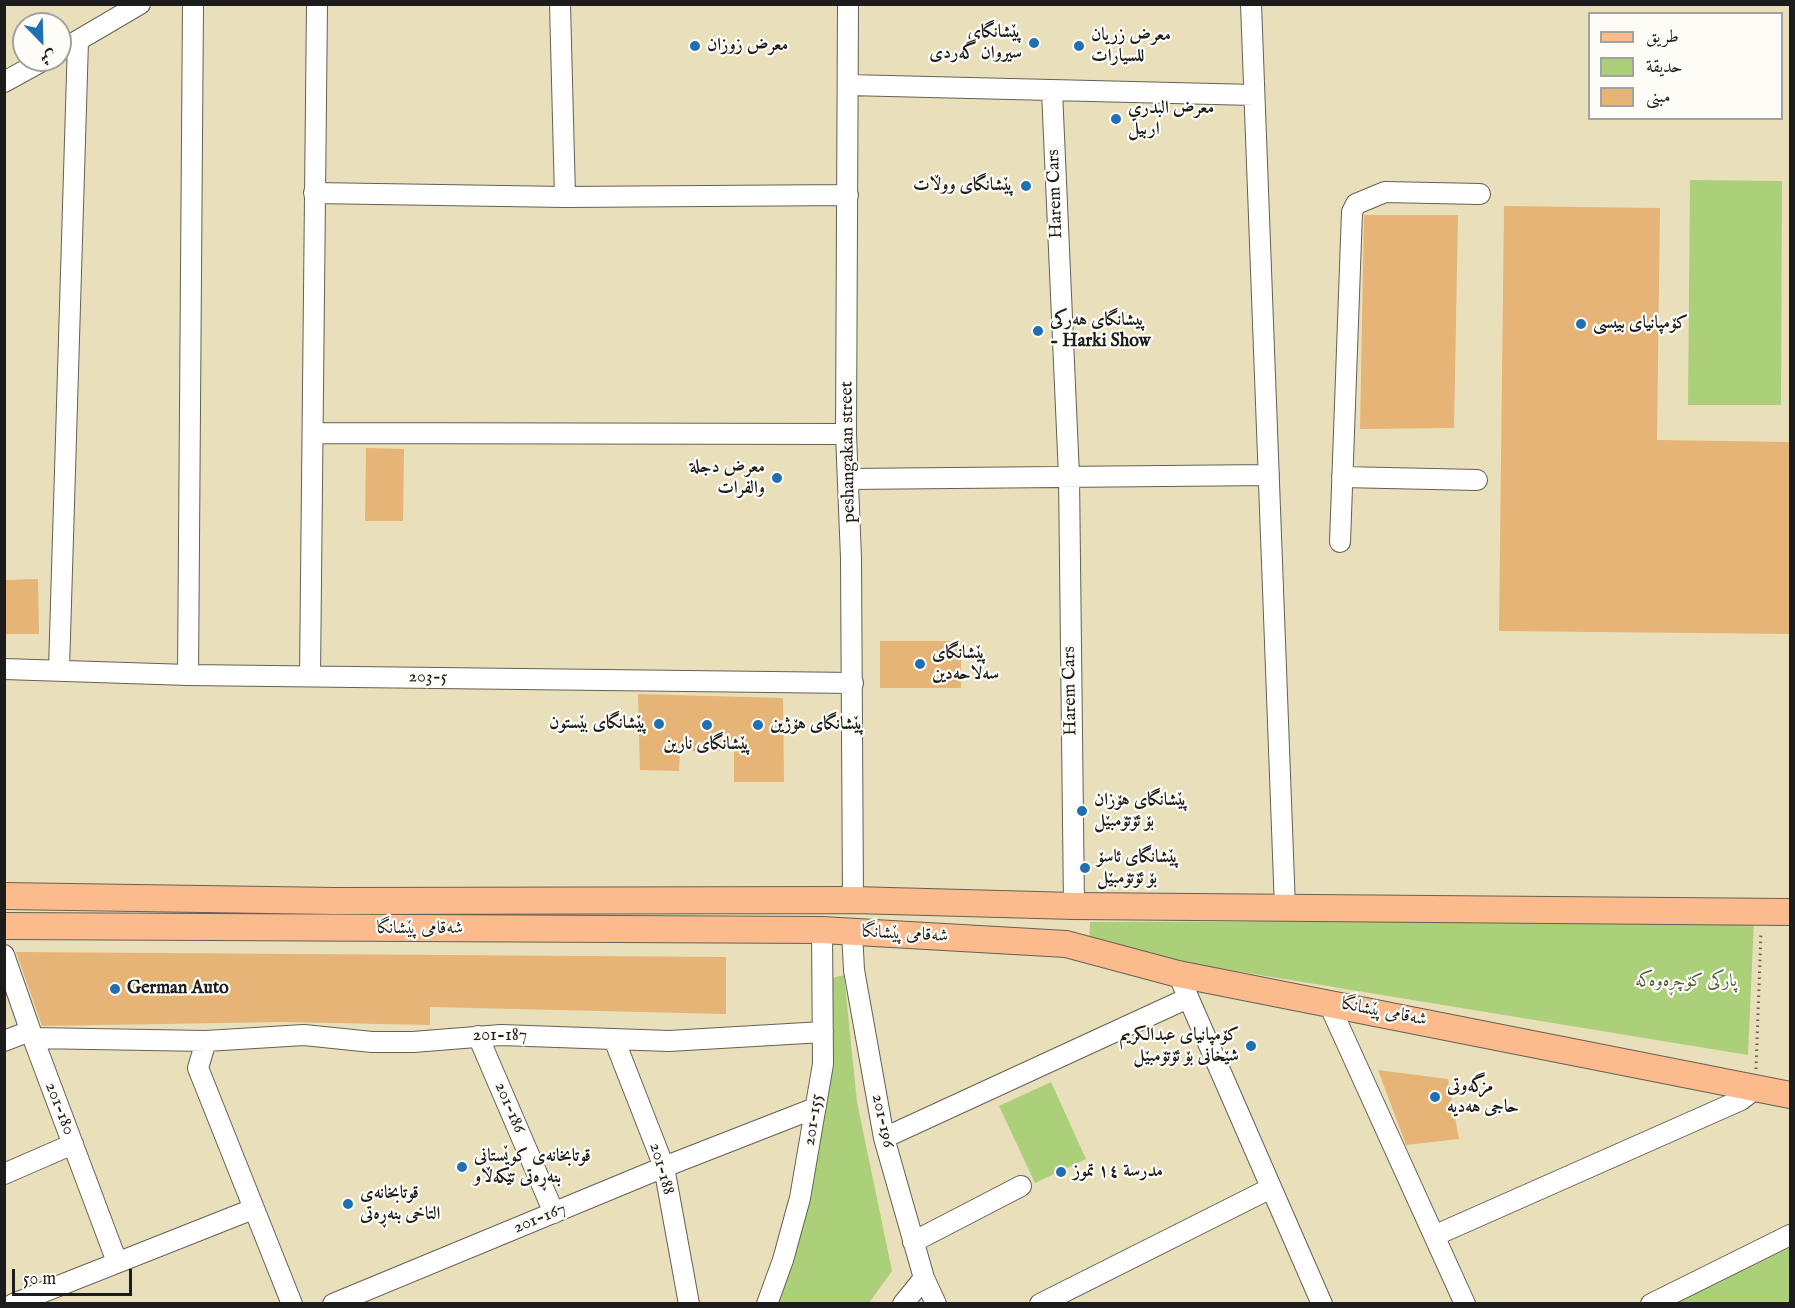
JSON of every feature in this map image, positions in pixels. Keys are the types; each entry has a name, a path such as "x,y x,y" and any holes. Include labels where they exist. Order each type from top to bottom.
{"main road":[{"name":"شەقامی پێشانگا","path":"4,896 335,902 853,900 1074,906 1791,912"},
{"path":"335,902 335,929"},
{"path":"1066,944 1074,906"},
{"name":"شەقامی پێشانگا","path":"4,926 822,930 1066,944 1178,974 1791,1095"}],"street":[{"path":"72,44 140,4"},
{"path":"188,675 193,4"},
{"path":"310,676 317,4"},
{"path":"560,4 565,197"},
{"name":"peshangakan street","path":"848,4 846,434 852,683 853,900"},
{"path":"1251,4 1285,908"},
{"path":"59,669 78,41"},
{"path":"4,82 22,72"},
{"path":"848,85 1254,95"},
{"name":"Harem Cars","path":"1052,90 1069,477 1074,906"},
{"path":"1340,543 1352,212 1356,204 1384,192 1480,194"},
{"path":"314,193 565,197 848,195"},
{"path":"314,433 846,434"},
{"path":"848,479 1269,475"},
{"path":"1342,477 1478,480"},
{"name":"203-5","path":"4,669 188,675 852,683"},
{"name":"201-155","path":"767,1304 783,1260 800,1198 813,1136 815,1108 823,1064 822,930"},
{"name":"201-196","path":"852,932 854,970 884,1138 924,1278 936,1304"},
{"name":"201-180","path":"4,955 31,1035 117,1262"},
{"path":"822,971 854,970"},
{"path":"1178,974 1322,1304"},
{"path":"884,1138 1188,998"},
{"path":"1328,1002 1436,1235 1465,1304"},
{"name":"201-187","path":"31,1035 206,1041 304,1035 372,1042 413,1042 478,1036 697,1040 824,1032"},
{"path":"4,1041 31,1035"},
{"name":"201-186","path":"478,1036 554,1213"},
{"name":"201-188","path":"614,1039 664,1167 689,1304"},
{"path":"206,1041 198,1068 292,1304"},
{"path":"1436,1235 1741,1100 1755,1089"},
{"name":"201-167","path":"333,1304 664,1167 815,1108"},
{"path":"4,1174 73,1144"},
{"path":"913,1242 1022,1186"},
{"path":"1040,1304 1271,1188"},
{"path":"13,1304 253,1209"},
{"path":"1651,1304 1791,1235"},
{"path":"903,1304 924,1278"}],"path":[{"path":"1755,1089 1761,912"}],"green space":[{"path":"1690,180 1782,181 1781,405 1688,405"},
{"name":"پارکی کۆچڕەوەکە","path":"1754,920 1748,1055 1089,947 1090,922"},
{"path":"844,975 857,1102 892,1271 869,1303 778,1304 808,1202 828,979"},
{"path":"1051,1082 1086,1159 1035,1183 999,1106"},
{"path":"1790,1246 1790,1303 1674,1303"}],"building":[{"name":"كۆمپانیای بیبسی","path":"1504,206 1660,208 1657,440 1791,442 1791,634 1499,631"},
{"path":"1364,215 1458,215 1454,428 1360,429"},
{"path":"366,448 404,449 403,521 365,521"},
{"path":"38,579 39,634 4,634 4,580"},
{"name":"پێشانگای سەلاحەدین","path":"880,641 961,641 961,688 880,688"},
{"path":"638,694 783,698 784,782 734,782 734,751 680,751 679,771 640,770"},
{"path":"16,952 726,957 726,1014 430,1007 430,1025 283,1022 42,1026"},
{"path":"1378,1070 1448,1079 1459,1139 1406,1145"}],"place":[{"name":"پێشانگای سیروان گەردی","path":"1034,43"},
{"name":"معرض زوزان","path":"695,46"},
{"name":"معرض زريان للسيارات","path":"1079,46"},
{"name":"معرض البدري اربيل","path":"1116,119"},
{"name":"پێشانگای ووڵات","path":"1026,186"},
{"name":"كۆمپانیای بیبسی","path":"1581,324"},
{"name":"پیشانگای هەرکی - Harki Show","path":"1038,331"},
{"name":"معرض دجلة والفرات","path":"777,478"},
{"name":"پێشانگای سەلاحەدین","path":"920,664"},
{"name":"پێشانگای بێستون","path":"659,724"},
{"name":"پێشانگای نارین","path":"707,725"},
{"name":"پێشانگای هۆژین","path":"758,725"},
{"name":"پێشانگای هۆزان بۆ ئۆتۆمبێل","path":"1082,811"},
{"name":"پێشانگای ئاسۆ بۆ ئۆتۆمبێل","path":"1085,868"},
{"name":"German Auto","path":"115,989"},
{"name":"کۆمپانیای عبدالكريم شێخانی بۆ ئۆتۆمبێل","path":"1251,1046"},
{"name":"مزگەوتی حاجی هەدیە","path":"1435,1097"},
{"name":"قوتابخانەی کوێستانی بنەڕەتی تێکەڵاو","path":"462,1167"},
{"name":"مدرسة ١٤ تموز","path":"1061,1172"},
{"name":"قوتابخانەی التاخی بنەڕەتی","path":"348,1204"}]}
